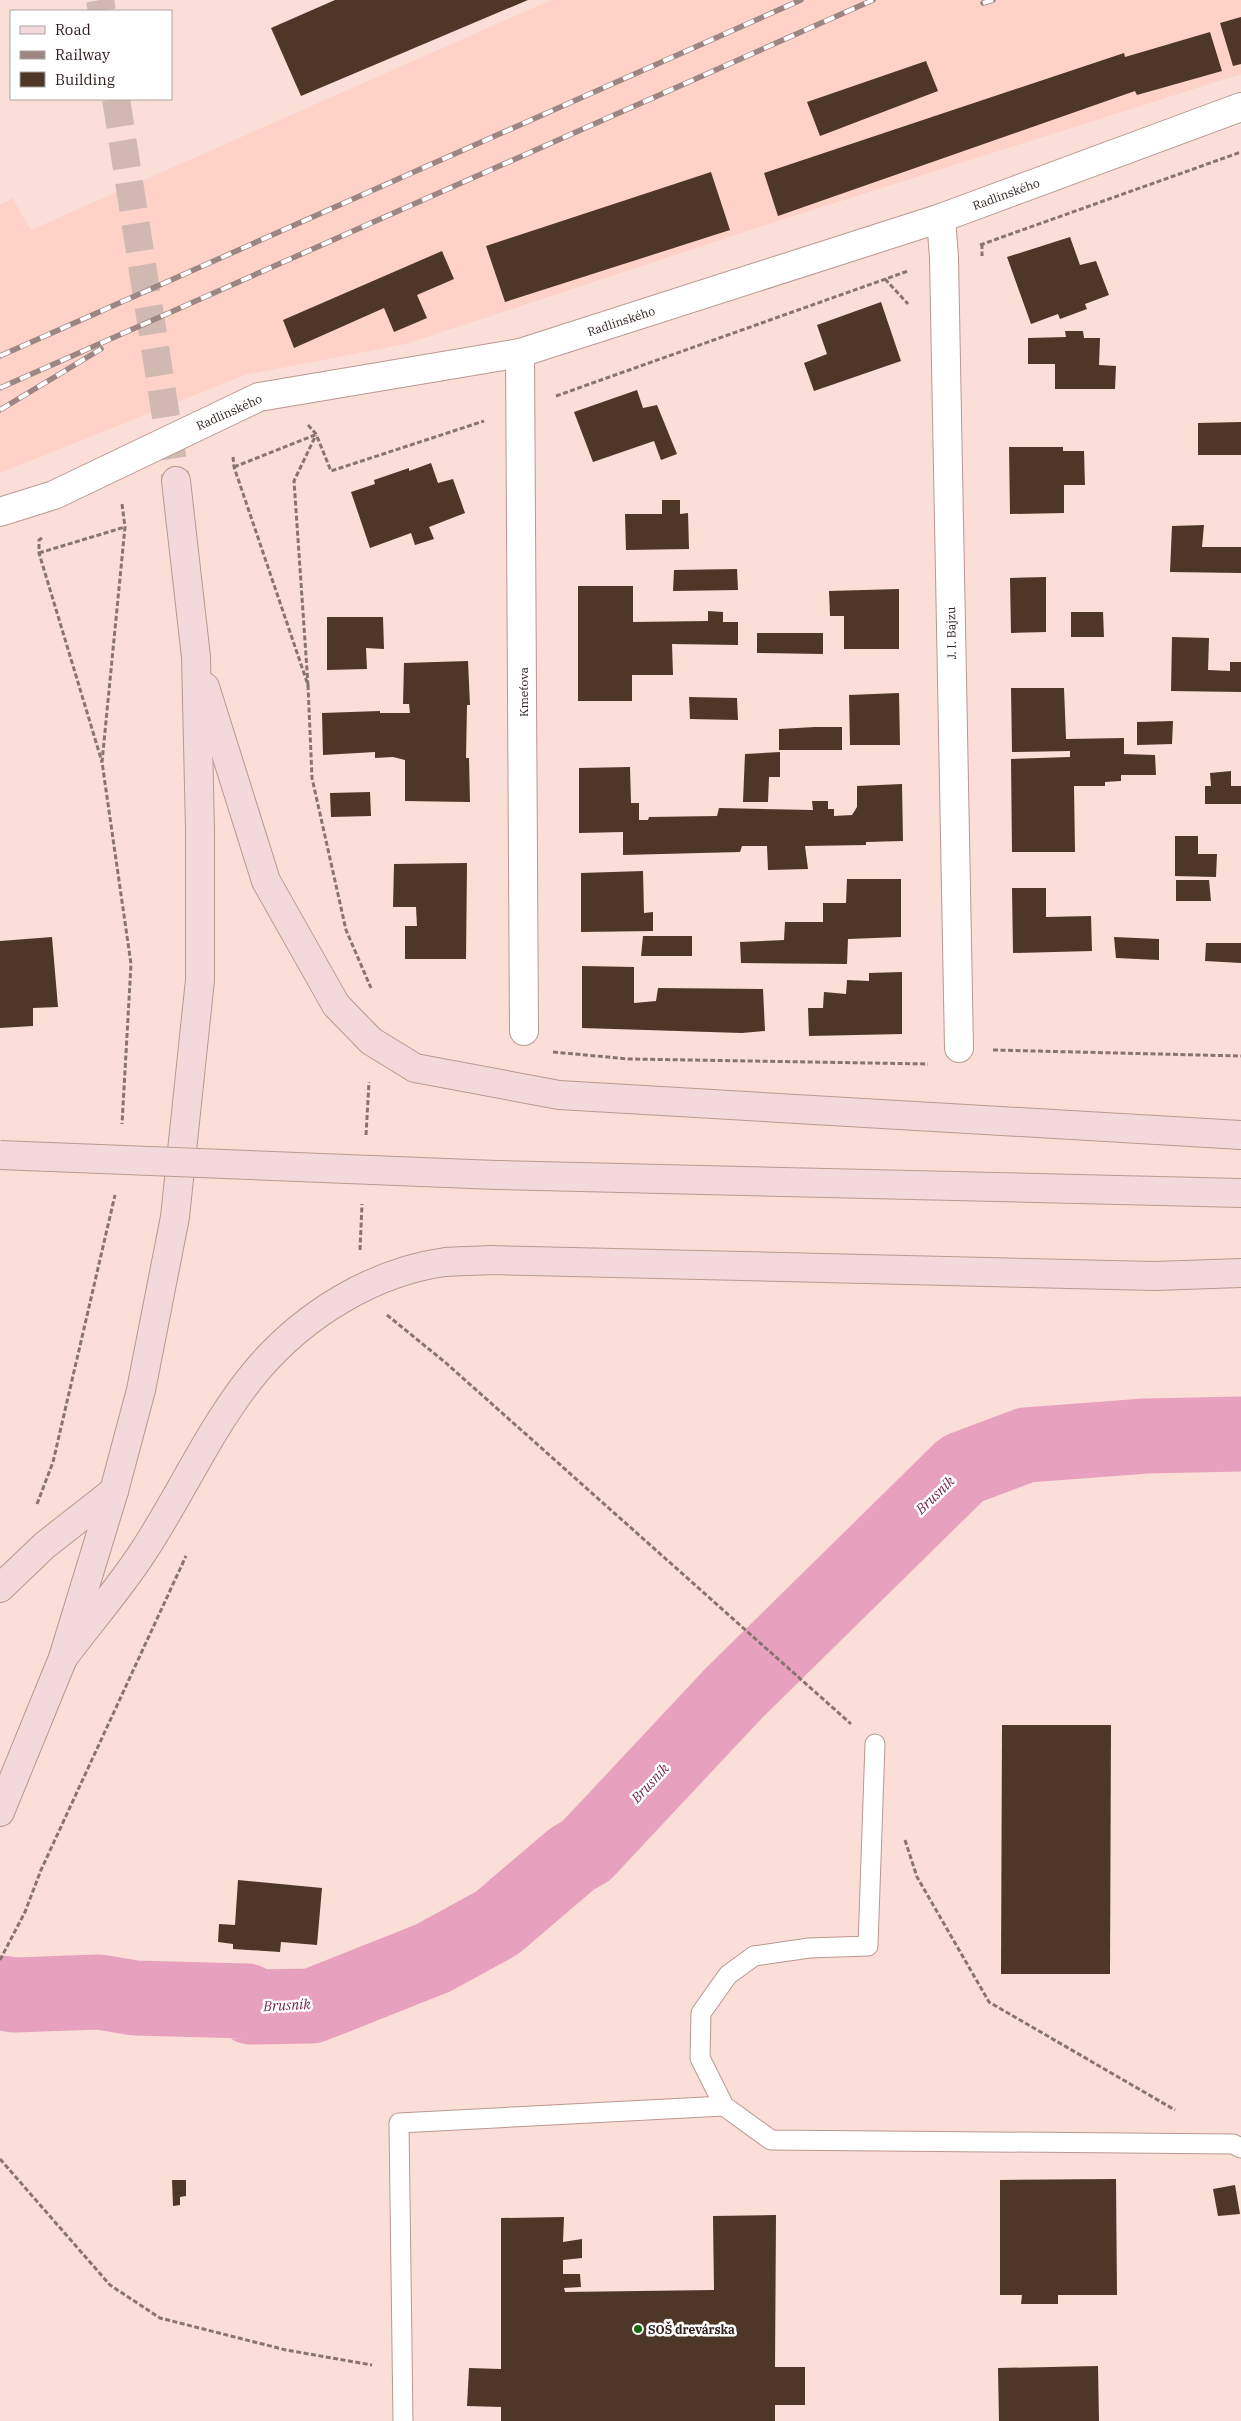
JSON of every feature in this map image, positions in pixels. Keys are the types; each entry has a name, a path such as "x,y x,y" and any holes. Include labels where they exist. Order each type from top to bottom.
{"main road":[{"path":"0,1812 63,1658 114,1491 141,1390 175,1217 200,980 200,830 196,657 176,481"},
{"path":"196,657 266,880 336,1005 371,1041 415,1068 558,1095 1241,1135"},
{"path":"0,1156 496,1175 1241,1193"},
{"path":"63,1658 143,1553 231,1406 258,1369 306,1322 358,1290 409,1270 445,1262 490,1260 1155,1276 1241,1273"},
{"path":"0,1588 45,1545 114,1491"}],"street":[{"name":"Radlinského","path":"0,512 54,495 259,397 520,353 941,218 1241,107"},
{"name":"J. I. Bajzu","path":"941,218 944,268 958,1048"},
{"name":"Kmeťova","path":"520,353 524,1032"}],"lane":[{"path":"875,1744 868,1946 809,1948 754,1956 728,1975 701,2012 700,2058 724,2106 771,2140 1233,2144 1241,2148"},
{"path":"403,2421 399,2123 724,2106"}],"path":[{"path":"234,466 316,434 294,481 308,685 312,778 346,930 372,990"},
{"path":"233,457 234,466 308,685"},
{"path":"122,504 125,527 102,762 131,964 122,1134"},
{"path":"39,553 125,527"},
{"path":"524,1032 538,1050 629,1059 926,1065 958,1048 1241,1056"},
{"path":"36,1507 54,1462 115,1193"},
{"path":"385,1313 446,1363 739,1623 834,1710 875,1744"},
{"path":"0,1960 25,1912 41,1870 190,1547"},
{"path":"905,1839 917,1877 989,2002 1182,2114"},
{"path":"0,2159 110,2285 160,2318 286,2350 402,2371"}],"shaded area":[{"path":"551,0 1241,0 1241,74 762,226 406,344 245,375 0,473 0,205 12,198 31,230"}],"building":[{"path":"335,0 528,0 301,96 271,28"},
{"path":"1241,17 1241,64 1233,66 1220,23"},
{"path":"1210,32 1222,71 1137,95 1135,91 778,216 764,173 1124,53 1125,57"},
{"path":"926,61 938,91 820,136 807,102"},
{"path":"711,172 730,230 505,302 486,246"},
{"path":"1070,237 1080,265 1096,261 1109,295 1085,304 1087,309 1060,319 1058,314 1031,324 1007,257"},
{"path":"442,251 454,279 417,295 427,318 394,332 384,308 294,348 283,320"},
{"path":"881,302 901,361 814,391 804,363 827,354 817,325"},
{"path":"1065,331 1083,331 1084,338 1100,338 1099,365 1116,366 1115,389 1055,389 1055,364 1028,364 1028,338 1066,337"},
{"path":"637,390 643,408 657,405 677,454 661,460 654,441 593,462 574,412"},
{"path":"1241,422 1241,455 1198,455 1198,423"},
{"path":"1009,447 1063,447 1063,451 1084,451 1085,485 1064,485 1064,513 1010,514"},
{"path":"431,463 438,483 453,479 465,513 429,527 434,539 415,545 411,533 370,548 351,492 375,484 374,480"},
{"path":"662,500 680,500 680,514 688,513 689,549 626,550 625,514 662,514"},
{"path":"1204,525 1202,547 1241,547 1241,573 1170,572 1172,526"},
{"path":"737,569 738,590 673,591 674,570"},
{"path":"1046,577 1046,632 1011,633 1010,578"},
{"path":"578,586 633,586 633,622 708,621 708,611 723,612 723,622 738,622 738,645 672,644 673,675 632,675 632,701 578,701"},
{"path":"899,589 899,649 844,649 844,616 830,616 829,591"},
{"path":"1071,612 1103,612 1104,637 1071,637"},
{"path":"327,617 383,617 384,649 366,648 367,669 327,670"},
{"path":"757,633 823,633 823,654 757,653"},
{"path":"1172,637 1209,638 1208,670 1230,671 1230,662 1241,662 1241,692 1171,691"},
{"path":"468,661 470,705 467,705 466,758 469,758 470,802 405,801 405,760 393,757 375,758 375,752 323,755 322,713 380,711 380,713 410,713 409,704 403,704 404,663"},
{"path":"1011,688 1064,688 1066,739 1124,738 1124,754 1155,755 1156,775 1121,775 1121,781 1105,782 1105,786 1074,786 1075,852 1012,852 1011,759 1070,757 1070,751 1012,752"},
{"path":"899,693 900,745 850,745 849,695"},
{"path":"689,697 737,698 738,720 690,719"},
{"path":"1173,721 1172,744 1137,745 1137,722"},
{"path":"842,727 842,750 779,750 779,729"},
{"path":"780,752 780,777 769,777 768,802 743,802 745,754"},
{"path":"630,767 631,803 639,803 639,820 648,820 649,817 717,816 719,808 813,810 812,801 828,801 828,809 834,809 834,816 852,815 857,807 857,786 902,784 903,841 866,842 866,845 805,846 808,869 768,870 767,846 742,846 740,852 623,855 623,832 579,833 579,768"},
{"path":"1231,771 1231,786 1241,786 1241,804 1205,804 1205,786 1211,786 1210,773"},
{"path":"370,792 371,816 331,817 330,793"},
{"path":"1175,836 1198,836 1198,854 1217,854 1216,877 1175,876"},
{"path":"467,863 466,959 405,959 405,926 417,926 416,907 393,907 394,864"},
{"path":"643,871 644,913 653,912 653,931 581,932 581,873"},
{"path":"847,879 901,879 901,937 848,939 847,964 741,963 740,942 784,940 785,922 823,922 823,903 846,903"},
{"path":"1176,880 1209,880 1211,901 1176,901"},
{"path":"1012,888 1046,888 1046,917 1091,916 1092,951 1013,953"},
{"path":"643,936 692,936 692,956 641,956"},
{"path":"52,937 58,1007 33,1008 33,1026 0,1028 0,941"},
{"path":"1114,937 1159,939 1159,960 1116,958"},
{"path":"1206,943 1241,943 1241,963 1205,961"},
{"path":"582,966 634,967 634,1003 656,1001 658,988 763,989 765,1031 742,1033 582,1028"},
{"path":"902,972 902,1034 809,1036 808,1008 823,1008 824,992 846,994 847,980 869,981 869,973"},
{"path":"1002,1725 1111,1725 1110,1974 1001,1974"},
{"path":"238,1880 322,1888 317,1945 281,1942 280,1952 233,1949 233,1944 218,1942 219,1924 235,1925"},
{"path":"1116,2179 1117,2295 1058,2295 1058,2304 1021,2304 1022,2295 1000,2295 1000,2180"},
{"path":"172,2180 186,2180 186,2196 180,2197 180,2205 173,2206"},
{"path":"1235,2185 1240,2214 1218,2216 1213,2189"},
{"name":"SOŠ drevárska","path":"776,2215 775,2367 805,2367 805,2405 775,2405 775,2421 501,2421 501,2407 467,2406 469,2368 501,2369 501,2218 564,2217 563,2242 582,2239 582,2258 563,2260 563,2274 580,2274 581,2287 564,2288 565,2292 714,2290 713,2216"},
{"path":"1098,2366 1099,2421 999,2421 998,2368"}],"waterway":[{"name":"Brusník","path":"0,1993 15,1995 99,1992 135,1998 247,2001 251,2007 312,2006 433,1958 497,1923 572,1859 586,1851 734,1693 962,1469 1026,1445 1146,1436 1241,1434"}],"tunnel":[{"path":"100,0 102,10"},
{"path":"116,100 176,481"}],"railway":[{"path":"0,356 801,0"},
{"path":"0,388 873,0"},
{"path":"983,3 993,0"},
{"path":"0,410 101,349"}],"place":[{"name":"SOŠ drevárska","path":"638,2329"}]}
